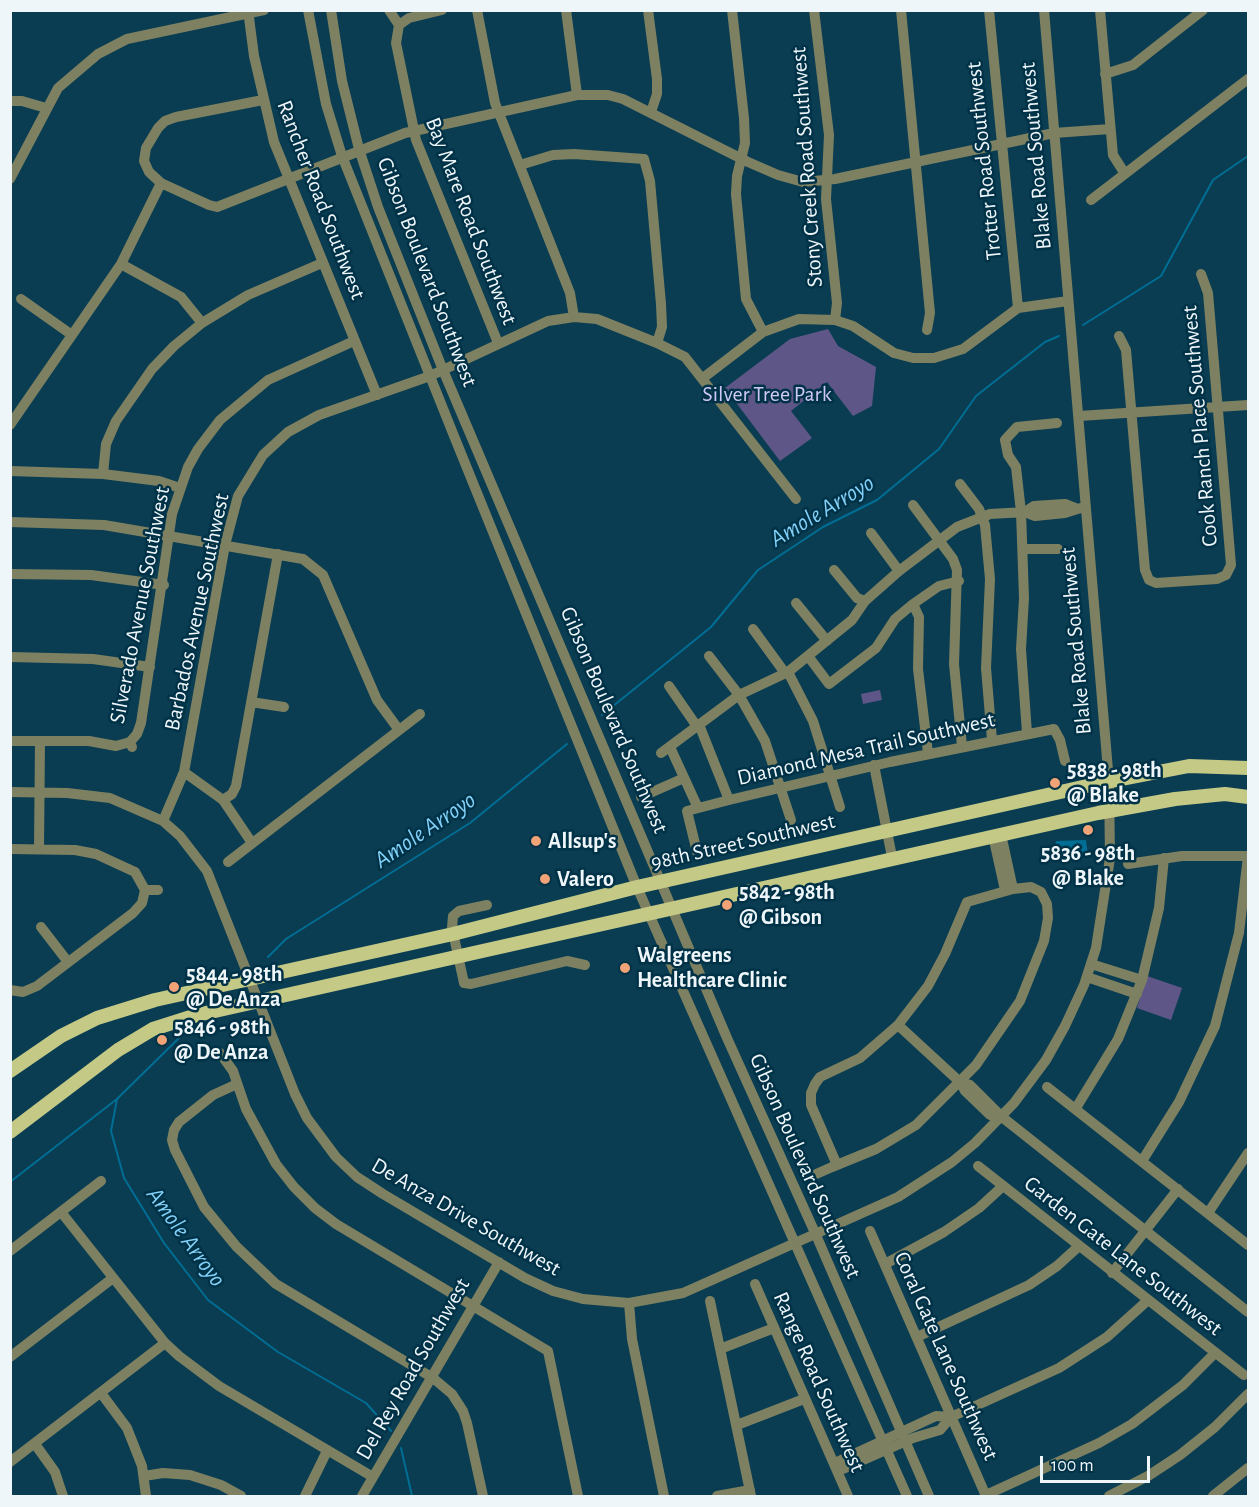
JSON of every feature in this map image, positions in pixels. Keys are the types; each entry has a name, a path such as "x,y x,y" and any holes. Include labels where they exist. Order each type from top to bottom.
{"main road":[{"name":"98th Street Southwest","path":"10,1071 61,1036 97,1018 155,1000 453,934 638,887 1109,782 1189,766 1248,768"},
{"path":"10,1132 102,1061 144,1034 197,1015 672,910 892,857 1111,810 1175,799 1225,794 1248,797"}],"street":[{"path":"10,179 58,88 98,54 127,39 264,10"},
{"name":"Gibson Boulevard Southwest","path":"308,10 326,104 342,156 638,887 903,1438 929,1497"},
{"name":"Gibson Boulevard Southwest","path":"331,10 342,81 359,149 378,207 443,370 661,882 806,1239 885,1446 907,1497"},
{"path":"389,10 399,25 409,18 442,10"},
{"path":"477,10 498,112 570,293 574,316 597,319 685,357 796,499"},
{"path":"566,10 577,94"},
{"path":"648,10 657,79 657,94 651,112"},
{"path":"732,10 744,118 745,143 736,194 746,299 763,332"},
{"name":"Stony Creek Road Southwest","path":"814,10 829,135 827,180 837,303 835,320"},
{"path":"901,10 930,313 927,330"},
{"name":"Trotter Road Southwest","path":"989,10 1018,309"},
{"name":"Blake Road Southwest","path":"806,1239 898,1197 926,1180 969,1148 1002,1117 1046,1060 1065,1026 1087,977 1106,897 1111,810 1080,508 1079,416 1044,10"},
{"path":"1100,10 1113,154 1125,174"},
{"path":"1105,74 1133,65 1203,10"},
{"name":"Rancher Road Southwest","path":"248,12 263,100 274,142 377,395"},
{"name":"Bay Mare Road Southwest","path":"399,25 396,43 413,130 498,343"},
{"path":"1091,200 1248,79"},
{"path":"263,100 165,121 146,148 144,161 149,172 161,183 209,206 217,207 359,149 413,130 577,94 608,95 651,112 778,176 803,182 827,180 1054,133 1110,129"},
{"path":"10,101 22,101 46,108"},
{"path":"520,165 553,155 574,154 644,159 650,182 661,304 662,327 657,343"},
{"path":"10,425 15,407 72,335 120,264 161,183"},
{"path":"102,474 106,444 116,421 152,369 202,323 249,295 322,263"},
{"path":"120,264 181,297 202,323"},
{"name":"Cook Ranch Place Southwest","path":"1131,413 1145,570 1149,580 1156,584 1217,579 1226,575 1231,565 1218,408 1208,293 1201,274"},
{"path":"21,299 72,335"},
{"path":"703,378 763,332 799,319 835,320 853,326 894,353 913,358 934,358 963,349 1018,309 1068,301"},
{"name":"Barbados Avenue Southwest","path":"163,821 184,772 225,545 238,496 263,455 288,432 319,415 430,376 548,321 574,316"},
{"path":"1119,336 1126,350 1131,413"},
{"name":"Silverado Avenue Southwest","path":"40,741 89,741 116,746 131,745 141,723 170,535 180,488 198,449 235,406 284,371 354,341"},
{"path":"1079,416 1248,405"},
{"path":"1027,733 1021,649 1023,512 1016,467 1008,456 1005,440 1017,427 1057,423"},
{"path":"10,471 102,474 159,481 180,488"},
{"path":"960,484 982,517 990,579 986,668 992,740"},
{"path":"913,505 953,559 958,581 954,664 962,746"},
{"path":"697,852 692,809 684,778 665,750 699,727 739,695 787,673 852,620 865,601 899,571 957,527 982,517 1023,512 1035,516 1048,510 1065,513 1080,508"},
{"path":"10,522 104,525 303,559 323,575 377,700 399,730"},
{"path":"871,533 899,571"},
{"path":"1023,549 1058,549"},
{"path":"223,800 232,794 236,786 278,554"},
{"path":"834,570 857,598 865,601"},
{"path":"10,574 90,575 164,585"},
{"path":"808,656 829,684 876,648 896,619 914,604 939,586 958,581"},
{"path":"796,603 827,641"},
{"path":"914,604 918,617 918,669 928,753"},
{"path":"753,629 787,673 813,721 840,807"},
{"path":"709,656 739,695 765,741 779,788 785,796 791,820"},
{"path":"10,657 93,659 150,667"},
{"path":"669,686 699,727 729,800"},
{"path":"251,702 284,707"},
{"path":"228,862 420,714"},
{"name":"Diamond Mesa Trail Southwest","path":"692,809 928,753 1054,729 1060,740 1065,761"},
{"path":"10,741 40,741 39,849"},
{"path":"874,765 892,857"},
{"path":"184,772 223,800 252,843"},
{"path":"641,797 684,778"},
{"path":"10,792 110,798 163,821"},
{"name":"De Anza Drive Southwest","path":"163,821 180,836 207,871 295,1094 313,1127 336,1157 357,1177 383,1194 539,1285 568,1296 630,1303 682,1293 806,1239"},
{"path":"997,835 1009,890"},
{"path":"10,849 81,850 104,857 135,872 145,890 142,903 137,910 32,989 15,995"},
{"path":"1128,864 1164,858 1248,856 1239,933 1215,1026 1179,1102 1142,1161"},
{"path":"1076,1108 1104,1066 1142,980 1159,908 1164,858"},
{"path":"814,1175 876,1149 916,1125 961,1083 992,1044 1020,1001 1044,940 1048,918 1047,904 1041,892 1030,887 1009,890 967,902 928,986 898,1025 860,1058 820,1077 813,1088 811,1105 837,1165"},
{"path":"145,890 158,890"},
{"path":"487,905 456,913 452,920 463,982 471,984 567,961 585,965"},
{"path":"41,927 68,962"},
{"path":"1091,964 1142,980"},
{"path":"1113,986 1118,971"},
{"path":"1087,977 1137,994"},
{"path":"898,1025 961,1083 970,1085 983,1102 1248,1312"},
{"path":"220,1053 233,1071 261,1140 294,1188 315,1208 336,1224 548,1351 578,1497"},
{"path":"237,1084 222,1089 179,1122 172,1140 182,1167 204,1207 221,1230 255,1266 295,1295 433,1377 452,1394 463,1411 483,1497"},
{"path":"1047,1087 1248,1245"},
{"path":"1208,1213 1248,1153"},
{"name":"Garden Gate Lane Southwest","path":"978,1166 1244,1375"},
{"path":"10,1251 101,1181"},
{"path":"885,1264 944,1232 979,1208 1003,1186"},
{"path":"1112,1273 1178,1189"},
{"path":"62,1212 165,1342 219,1386 373,1477"},
{"name":"Coral Gate Lane Southwest","path":"870,1231 986,1496"},
{"path":"917,1337 1029,1285 1057,1266 1078,1245"},
{"name":"Del Rey Road Southwest","path":"362,1497 498,1262"},
{"path":"10,1357 113,1278"},
{"name":"Range Road Southwest","path":"755,1284 848,1497"},
{"path":"710,1301 750,1493 717,1497"},
{"path":"836,1468 840,1461 903,1438 936,1416 951,1417 1039,1378 1084,1353 1113,1332 1147,1301"},
{"path":"630,1303 632,1339 664,1497"},
{"path":"720,1349 774,1328"},
{"path":"10,1462 165,1342"},
{"path":"986,1496 1099,1443 1132,1424 1183,1385 1215,1353"},
{"path":"101,1393 127,1428 144,1476 146,1497"},
{"path":"1109,1497 1180,1455 1215,1427 1248,1394"},
{"path":"737,1425 804,1399"},
{"path":"903,1438 933,1432 946,1426 951,1417"},
{"path":"928,1420 933,1432"},
{"path":"35,1444 56,1472 63,1497"},
{"path":"305,1497 327,1450"},
{"path":"1212,1497 1248,1468"},
{"path":"144,1476 163,1473 190,1475 221,1485 241,1497"}],"green space":[{"name":"Silver Tree Park","path":"828,329 838,346 876,367 872,406 853,416 827,382 791,411 812,438 780,461 725,388 790,339"},
{"path":"880,690 882,700 863,704 861,694"},
{"path":"1147,976 1182,988 1171,1020 1137,1008"}],"water":[{"path":"1086,840 1088,856 1076,856 1071,849 1054,852 1056,841"}],"waterway":[{"name":"Amole Arroyo","path":"1083,325 1161,276 1213,180 1248,156"},
{"name":"Amole Arroyo","path":"602,715 711,627 758,570 823,527 877,500 939,449 976,396 1045,342 1059,336"},
{"name":"Amole Arroyo","path":"268,957 286,939 470,823 567,744"},
{"name":"Amole Arroyo","path":"180,1037 117,1099 111,1131 124,1178 164,1243 208,1300 278,1352 366,1403 391,1431"},
{"path":"10,1182 117,1099"},
{"name":"Amole Arroyo","path":"401,1448 412,1496"}],"place":[{"name":"5838 - 98th @ Blake","path":"1055,783"},
{"name":"5836 - 98th @ Blake","path":"1088,830"},
{"name":"Allsup's","path":"536,841"},
{"name":"Valero","path":"545,879"},
{"name":"5842 - 98th @ Gibson","path":"727,905"},
{"name":"Walgreens Healthcare Clinic","path":"625,968"},
{"name":"5844 - 98th @ De Anza","path":"174,987"},
{"name":"5846 - 98th @ De Anza","path":"162,1040"}]}
